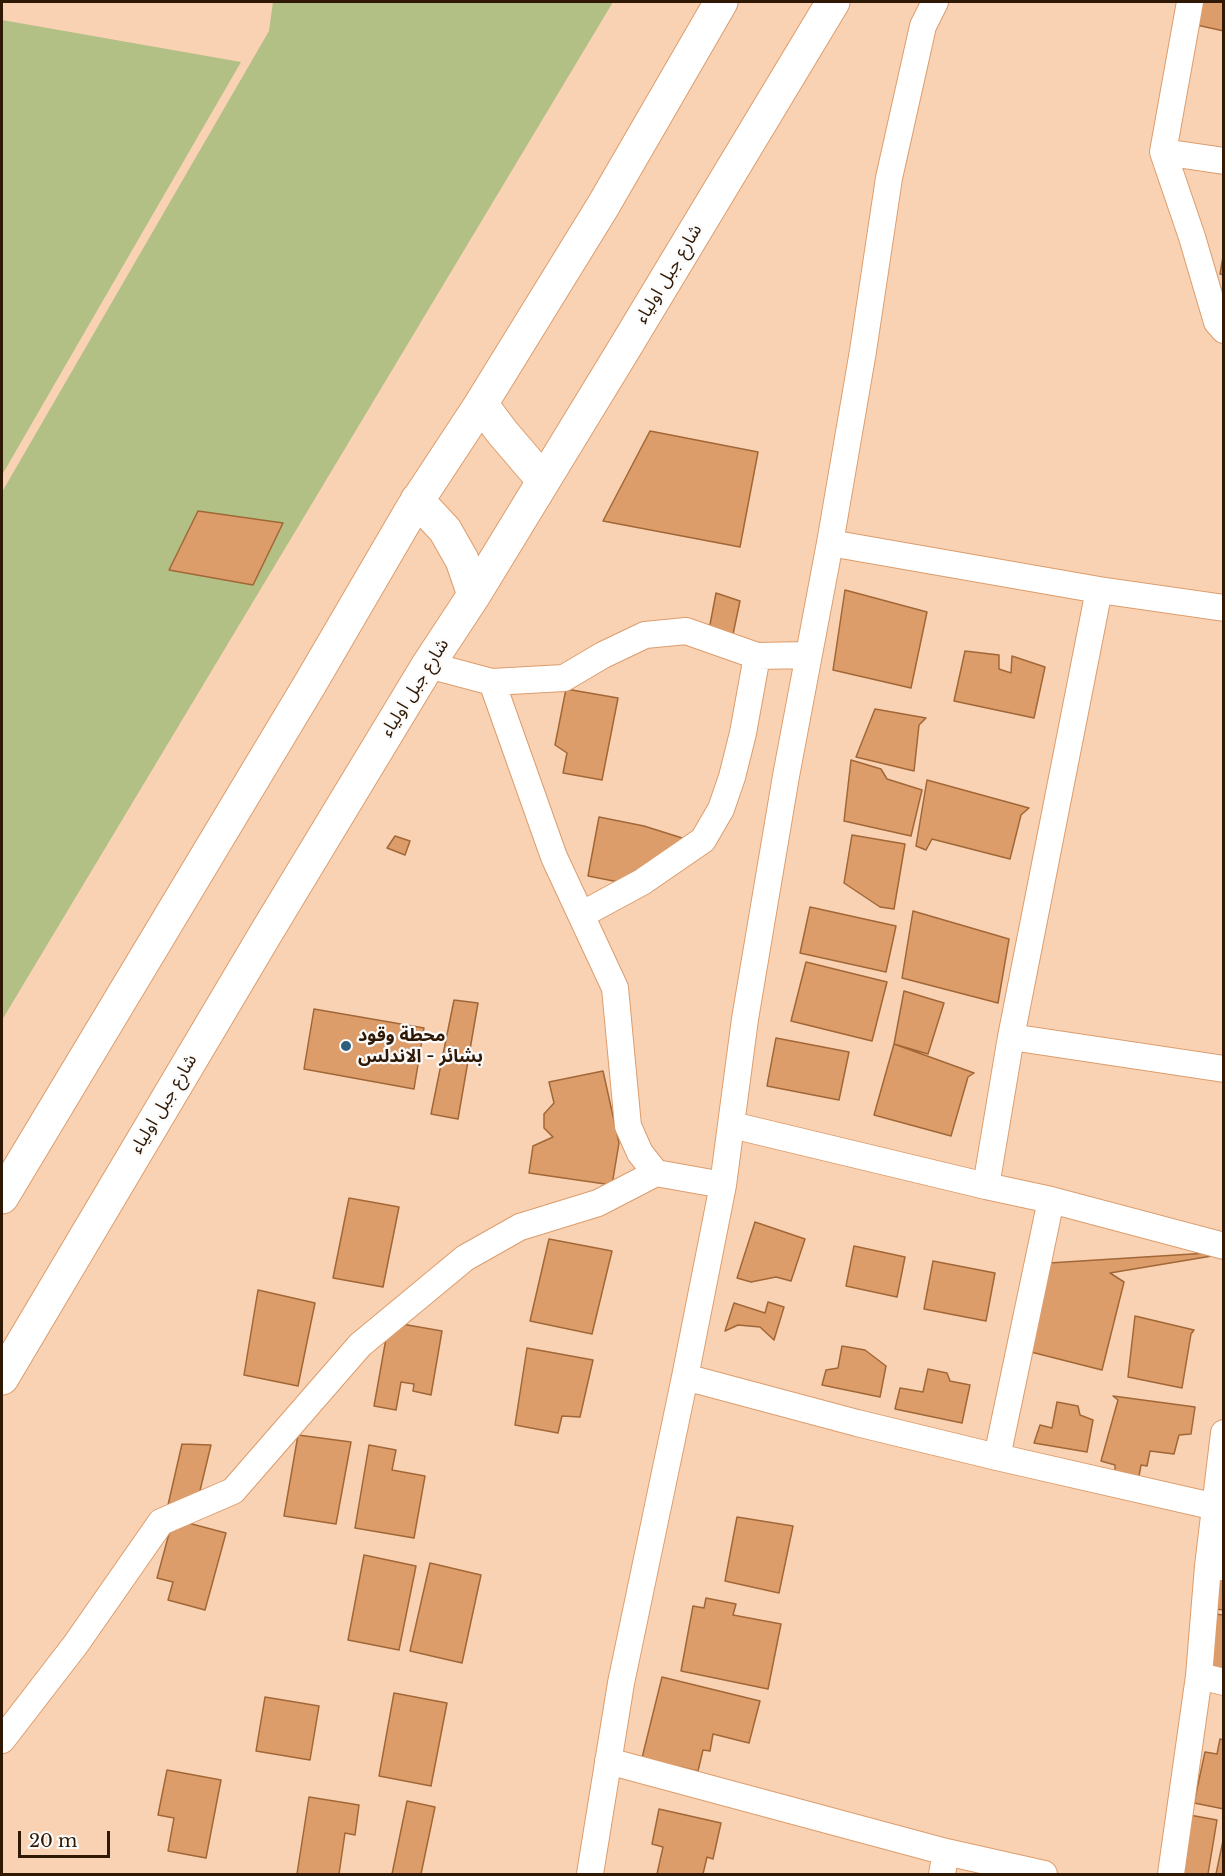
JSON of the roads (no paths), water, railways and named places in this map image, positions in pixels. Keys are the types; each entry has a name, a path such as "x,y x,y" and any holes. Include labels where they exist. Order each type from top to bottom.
{"highway":[{"path":"2,1197 310,684 417,500 481,404 603,206 721,2"},
{"name":"شارع جبل اولياء","path":"2,1378 428,664 474,595 833,2"},
{"path":"481,404 543,480"},
{"path":"417,500 445,530 462,560 474,595"}],"street":[{"path":"590,1875 621,1683 723,1185 747,1008 807,655 830,543 861,363 889,178 923,26 935,2"},
{"path":"1190,2 1163,152 1192,237 1217,322 1224,330"},
{"path":"1163,152 1224,160"},
{"path":"830,543 1099,590 1224,608"},
{"path":"986,1186 1011,1037 1099,590"},
{"path":"428,664 492,682 564,678 603,655 645,636 686,631 757,656 807,655"},
{"path":"581,915 642,882 703,840 721,809 732,777 743,733 757,656"},
{"path":"492,682 554,857 615,988 628,1126 640,1153 656,1173"},
{"path":"1011,1037 1224,1069"},
{"path":"732,1125 1051,1200 1224,1246"},
{"path":"2,1740 76,1644 160,1522 233,1491 360,1345 465,1258 520,1227 598,1203 656,1173 723,1185"},
{"path":"997,1457 1051,1200"},
{"path":"685,1377 857,1423 1216,1507"},
{"path":"1171,1875 1211,1679 1216,1507 1224,1433"},
{"path":"608,1761 944,1864 1044,1875"}],"place":[{"name":"محطة وقود بشائر - الاندلس","path":"346,1046"}]}
